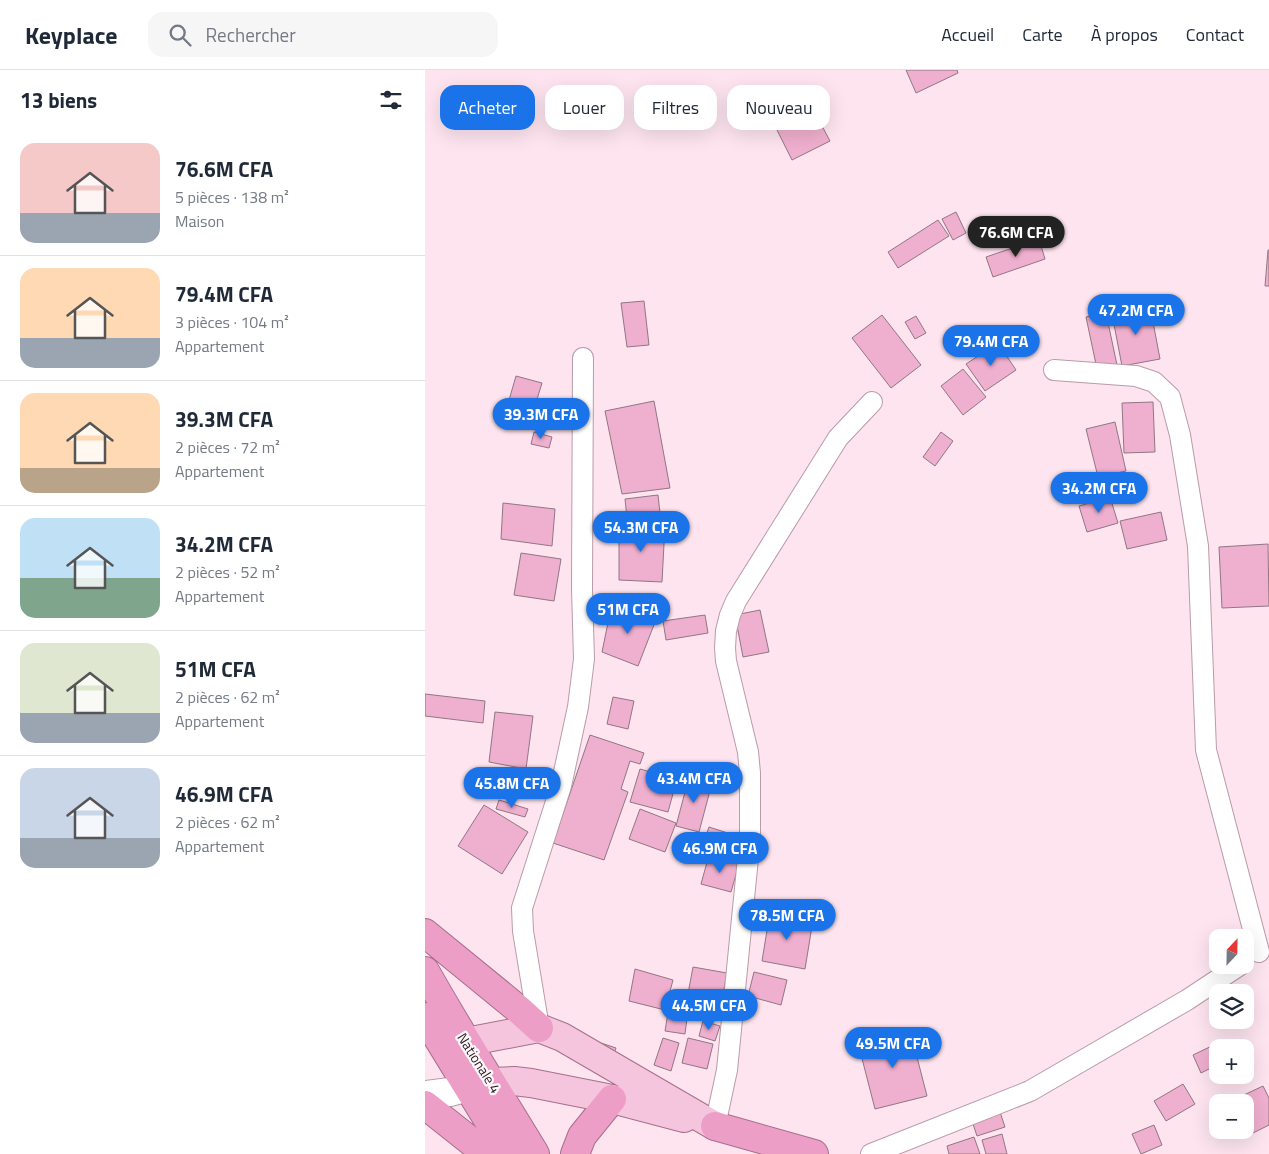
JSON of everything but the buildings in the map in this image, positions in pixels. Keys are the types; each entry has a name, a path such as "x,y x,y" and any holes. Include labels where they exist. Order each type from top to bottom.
{"highway":[{"path":"425,933 539,1028"},
{"name":"Nationale 4","path":"425,972 444,1042"},
{"name":"Nationale 4","path":"425,1017 535,1154"},
{"name":"Nationale 4","path":"480,1085 509,1154"},
{"path":"575,1154 581,1136 613,1099"},
{"path":"425,1105 487,1154"},
{"path":"715,1126 814,1154"}],"main road":[{"path":"444,1042 539,1028 562,1037 715,1126"},
{"path":"425,1095 514,1081 613,1099 715,1126"}],"street":[{"path":"539,1028 523,932 522,908 561,786 578,707 583,659 581,589 583,358"},
{"path":"1054,370 1136,376 1154,382 1169,397 1180,435 1198,546 1206,750 1258,955"},
{"path":"715,1126 727,1070 750,838 750,773 748,752 726,661 726,631 736,601 838,438 872,402"},
{"path":"871,1154 1030,1091 1187,1000 1226,974"}]}
